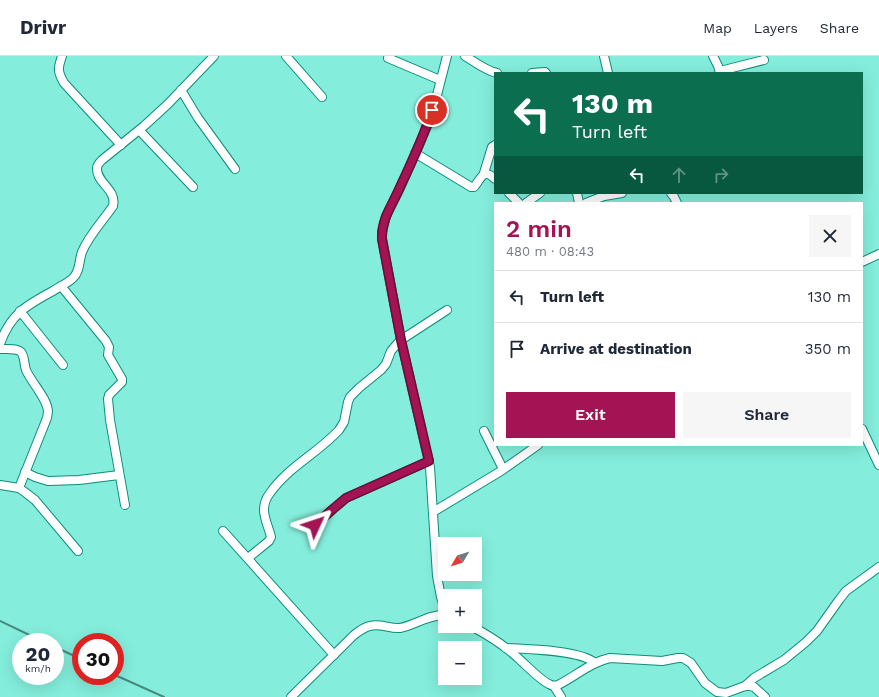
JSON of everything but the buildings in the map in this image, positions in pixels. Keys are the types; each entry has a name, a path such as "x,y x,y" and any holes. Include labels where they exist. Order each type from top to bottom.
{"street":[{"path":"62,56 58,68 59,74 64,83 121,145"},
{"path":"0,344 11,320 20,311 75,277 81,252 113,206 114,198 99,177 97,168 98,165 102,160 140,131 214,56"},
{"path":"286,56 322,97"},
{"path":"440,589 431,472 401,340 382,239 382,232 386,216 428,124 447,56"},
{"path":"465,56 494,72"},
{"path":"604,56 608,72"},
{"path":"712,56 720,72 764,60"},
{"path":"388,58 440,80"},
{"path":"181,90 198,118 235,169"},
{"path":"140,131 193,188"},
{"path":"415,153 471,187 474,187 484,173 492,147 494,146"},
{"path":"484,173 488,173 494,178"},
{"path":"510,194 518,202"},
{"path":"527,202 539,194"},
{"path":"589,202 604,196 616,194"},
{"path":"863,262 879,254"},
{"path":"61,286 106,341 109,348 108,356 122,379 120,386 109,395 108,399 124,505"},
{"path":"248,558 271,537 264,516 266,500 269,493 282,479 339,430 344,422 350,398 359,388 381,370 386,364 393,348 401,340 447,310"},
{"path":"20,311 63,365"},
{"path":"0,349 17,350 20,352 24,360 26,370 47,407 48,417 19,488"},
{"path":"863,430 876,450 879,465"},
{"path":"484,431 503,469"},
{"path":"434,512 537,446"},
{"path":"315,525 346,498 429,461"},
{"path":"25,472 48,481 79,480 119,475"},
{"path":"0,485 19,488 26,492 78,551"},
{"path":"223,531 334,655"},
{"path":"554,686 600,660 610,658 662,661 683,658 691,663 705,683 717,692 726,693 744,686 754,678 784,660 806,642 817,631 846,591 879,566"},
{"path":"291,697 359,631 364,628 370,625 399,628 438,616"},
{"path":"482,633 506,648 545,682 554,686 561,697"},
{"path":"506,648 553,651 592,659 595,663"},
{"path":"744,686 754,687 765,697"}],"railway":[{"path":"0,621 25,633"},
{"path":"64,651 72,655"},
{"path":"124,679 164,697"}],"route":[{"path":"315,525 346,498 429,461 401,340 382,239 382,232 386,216 428,124 432,110"}]}
